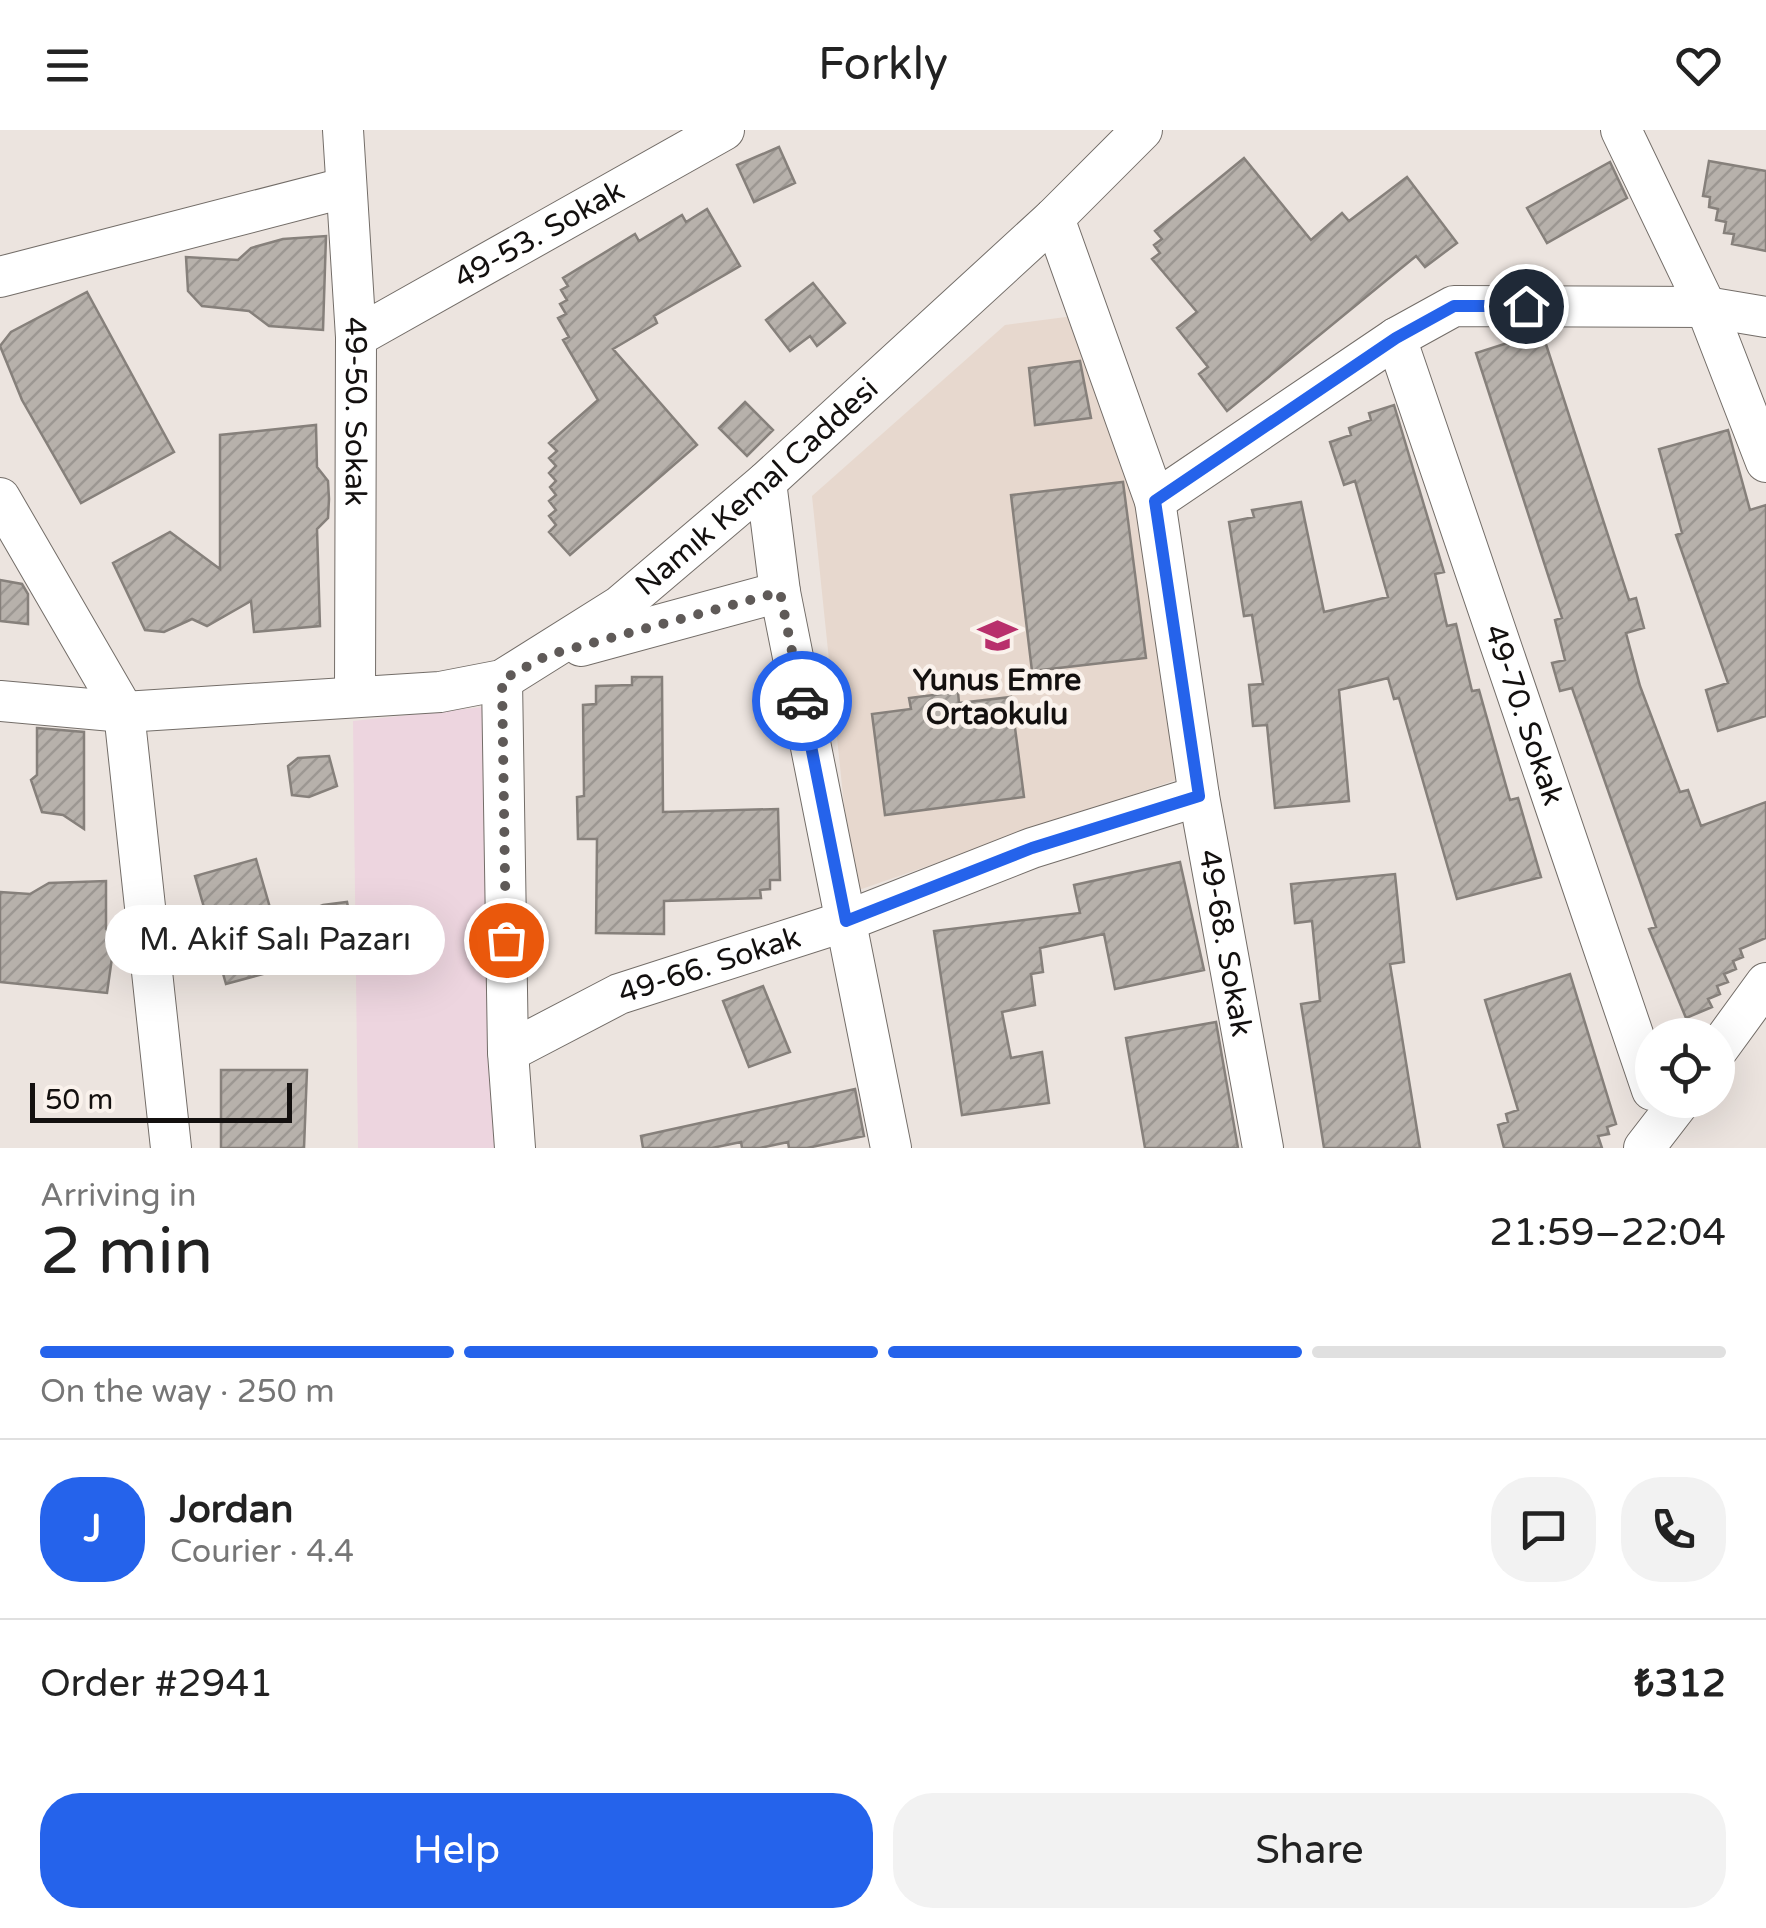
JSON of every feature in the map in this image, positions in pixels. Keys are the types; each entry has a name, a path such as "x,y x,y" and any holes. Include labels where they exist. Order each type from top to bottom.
{"street":[{"name":"49-50. Sokak","path":"343,130 356,338 355,694"},
{"name":"49-53. Sokak","path":"356,338 724,130"},
{"path":"1620,130 1706,307 1766,462"},
{"name":"Namık Kemal Caddesi","path":"0,701 124,712 355,694 440,692 502,680 548,655 620,606 766,482 1054,218 1129,135"},
{"path":"0,277 344,188"},
{"name":"49-68. Sokak","path":"1054,218 1155,501 1199,796 1264,1148"},
{"path":"1155,501 1396,338 1454,306 1706,307 1766,317"},
{"name":"49-70. Sokak","path":"1396,338 1635,1041"},
{"path":"766,482 780,592 891,1148"},
{"path":"0,498 124,712 171,1148"},
{"path":"548,655 780,592"},
{"path":"502,680 508,1052 515,1148"},
{"name":"49-66. Sokak","path":"508,1052 618,994 846,921 1032,848 1199,796"},
{"path":"1735,1026 1766,983"}],"shaded area":[{"name":"Yunus Emre Ortaokulu","path":"1081,315 1141,461 1187,776 853,892 812,496 1005,325"},
{"path":"483,707 495,1148 358,1148 353,721"}],"building":[{"path":"779,147 795,183 754,202 737,165"},
{"path":"1244,158 1311,240 1342,213 1349,221 1407,177 1457,243 1425,267 1416,256 1227,411 1199,374 1208,367 1177,328 1197,312 1152,259 1160,253 1154,245 1162,239 1155,231"},
{"path":"1709,161 1766,171 1766,251 1732,244 1734,234 1724,233 1726,222 1716,220 1718,209 1709,207 1710,197 1703,196"},
{"path":"1610,162 1627,198 1547,243 1527,208"},
{"path":"707,209 740,266 654,316 657,323 613,349 697,445 570,555 549,532 556,525 549,516 556,510 549,501 556,495 550,487 556,481 549,473 556,466 549,458 557,451 549,443 598,400 563,340 569,337 558,318 566,314 560,304 567,300 561,290 568,286 563,278 635,234 639,241 682,215 686,222"},
{"path":"326,236 323,330 269,326 249,311 202,306 188,291 186,257 238,260 251,248 283,239"},
{"path":"813,283 845,323 817,346 810,336 790,351 766,320"},
{"path":"87,292 174,452 81,503 22,400 0,346 11,332"},
{"path":"1542,332 1629,600 1636,598 1644,628 1626,633 1640,686 1680,792 1688,790 1701,826 1766,802 1766,938 1740,949 1743,957 1733,961 1736,969 1724,974 1728,982 1717,986 1720,994 1708,999 1712,1007 1686,1018 1649,929 1656,927 1572,688 1560,691 1552,663 1565,660 1555,620 1562,618 1476,353"},
{"path":"1080,361 1091,418 1035,425 1029,368"},
{"path":"745,402 773,430 747,456 719,428"},
{"path":"1394,405 1444,572 1435,574 1447,626 1456,624 1472,691 1479,690 1510,800 1518,798 1541,877 1457,899 1399,698 1394,699 1388,678 1339,690 1349,801 1275,808 1267,725 1253,726 1249,685 1263,684 1252,615 1244,616 1229,522 1254,517 1252,510 1301,502 1324,612 1388,597 1355,481 1344,485 1330,442 1351,435 1349,428 1371,420 1369,413"},
{"path":"316,425 317,467 328,481 329,499 328,518 317,529 320,626 254,632 251,601 207,626 192,619 164,632 145,630 113,563 170,532 220,569 220,435"},
{"path":"1728,430 1750,510 1766,505 1766,716 1718,731 1706,690 1728,683 1676,535 1682,533 1659,449"},
{"path":"1123,482 1146,658 1032,671 1011,495"},
{"path":"0,580 22,584 28,594 28,624 0,621"},
{"path":"632,677 662,677 663,812 778,809 780,880 770,880 770,889 760,890 761,898 664,901 664,934 596,933 597,839 578,839 577,797 584,796 583,705 596,704 596,686 632,685"},
{"path":"958,692 959,703 1011,697 1024,797 885,815 872,714 911,709 909,698"},
{"path":"37,728 84,732 84,829 63,815 42,812 31,780 37,775"},
{"path":"329,756 337,786 309,797 292,795 288,766 298,758"},
{"path":"256,859 275,925 323,905 347,902 358,959 310,967 307,962 226,984 195,876"},
{"path":"1180,862 1204,970 1115,989 1104,934 1040,948 1043,972 1031,974 1035,1005 1002,1012 1011,1058 1042,1052 1049,1103 962,1115 934,931 1080,913 1074,885"},
{"path":"1395,874 1404,962 1390,964 1420,1148 1324,1148 1301,1004 1320,1001 1312,921 1295,923 1291,884"},
{"path":"106,881 106,929 115,937 107,993 0,982 0,892 30,894 49,883"},
{"path":"1570,974 1616,1124 1607,1127 1609,1134 1598,1136 1602,1148 1504,1148 1498,1125 1508,1122 1506,1114 1518,1110 1485,1000"},
{"path":"763,986 790,1052 749,1067 723,1001"},
{"path":"1216,1022 1238,1148 1145,1148 1126,1038"},
{"path":"221,1070 307,1070 304,1148 221,1148"},
{"path":"855,1089 864,1136 807,1148 789,1148 788,1142 742,1148 741,1142 712,1148 643,1148 641,1136"}],"way so far":[{"path":"506,940 502,680 548,655 780,592 802,701"}],"place":[{"name":"Yunus Emre Ortaokulu","path":"997,636"},
{"name":"M. Akif Salı Pazarı","path":"506,940"}],"route":[{"path":"802,701 846,921 1032,848 1199,796 1155,501 1396,338 1454,306 1526,306"}]}
